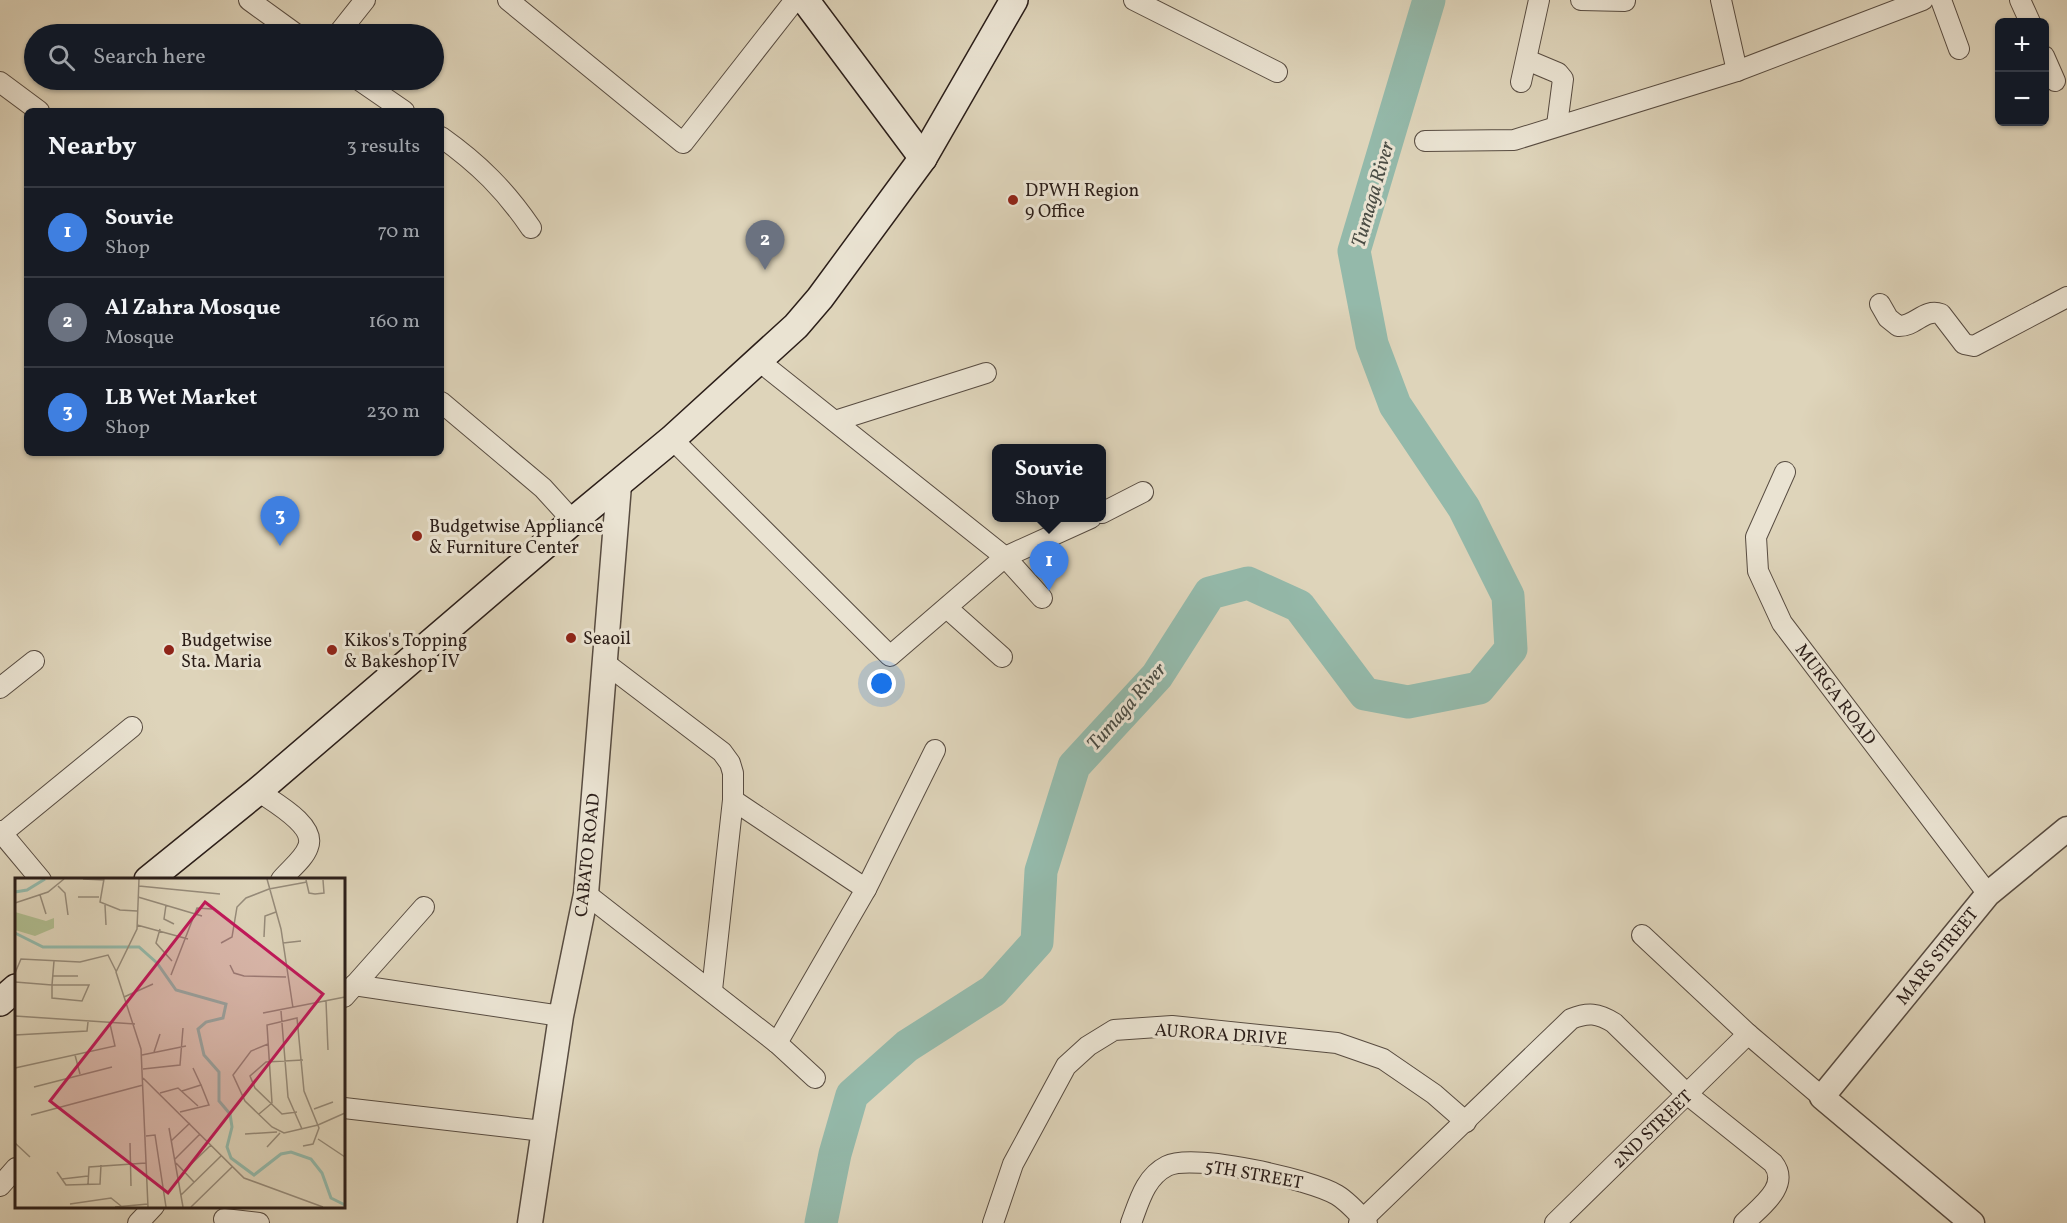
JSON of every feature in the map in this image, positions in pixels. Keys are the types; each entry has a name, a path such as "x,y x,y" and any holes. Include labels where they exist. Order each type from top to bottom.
{"main road":[{"path":"805,0 923,158"},
{"path":"149,878 258,791 573,521 619,485 759,361 820,298 923,158 1014,0"},
{"path":"0,1002 15,989"}],"street":[{"path":"249,0 282,24"},
{"path":"346,24 365,0"},
{"path":"508,0 683,143 795,0"},
{"path":"1134,0 1277,72"},
{"path":"1521,81 1539,0"},
{"path":"1581,0 1625,1"},
{"path":"1721,0 1737,71"},
{"path":"1425,141 1514,140 1737,71 1923,0"},
{"path":"1941,0 1959,49"},
{"path":"2020,0 2028,18"},
{"path":"1527,60 1558,73 1563,79 1557,125"},
{"path":"2049,67 2055,81"},
{"path":"0,82 35,108"},
{"path":"374,90 400,108"},
{"path":"444,139 481,168 507,193 531,228"},
{"path":"1880,304 1888,318 1898,326 1909,324 1928,313 1941,314 1964,344 1974,346 2067,297"},
{"path":"759,361 1005,557 1042,598"},
{"path":"835,421 986,373"},
{"path":"444,404 527,473 573,521"},
{"path":"672,439 890,656 1005,557 1082,522"},
{"name":"MURGA ROAD","path":"1785,472 1756,537 1758,571 1782,623 1988,894"},
{"name":"CABATO ROAD","path":"530,1223 561,1016 586,894 619,485"},
{"path":"1106,510 1143,492"},
{"path":"947,608 1002,657"},
{"path":"0,688 34,661"},
{"path":"604,663 722,752 730,763 733,773 733,800 712,990"},
{"path":"40,878 1,833 132,727"},
{"path":"777,1043 866,889 935,750"},
{"path":"258,791 303,824 309,833 308,849 282,878"},
{"path":"733,800 866,889"},
{"name":"MARS STREET","path":"1822,1097 1988,894 2067,829"},
{"path":"586,894 712,990 777,1043 815,1078"},
{"path":"349,991 424,907"},
{"path":"1642,935 1748,1034 1972,1223"},
{"path":"349,991 561,1016"},
{"path":"1363,1222 1570,1019 1585,1014 1602,1015 1614,1023 1688,1095 1780,1171 1779,1183 1773,1194 1744,1223"},
{"name":"AURORA DRIVE","path":"993,1223 1013,1164 1066,1066 1088,1046 1114,1030 1172,1026 1337,1043 1383,1059 1434,1094 1466,1122"},
{"name":"2ND STREET","path":"1555,1223 1748,1034"},
{"path":"345,1108 543,1131"},
{"name":"5TH STREET","path":"1131,1223 1145,1188 1154,1175 1168,1165 1191,1163 1239,1168 1299,1180 1337,1195 1363,1222"},
{"path":"0,1186 15,1169"},
{"path":"138,1223 152,1208"},
{"path":"224,1216 259,1223"}],"waterway":[{"name":"Tumaga River","path":"821,1223 835,1154 852,1095 907,1046 993,991 1037,942 1041,871 1074,766 1157,676 1210,593 1248,583 1299,606 1365,694 1408,702 1479,688 1511,649 1508,596 1464,508 1395,405 1372,344 1354,251 1429,0"}],"place":[{"name":"DPWH Region 9 Office","path":"1013,200"},
{"name":"Al Zahra Mosque","path":"765,270"},
{"name":"Budgetwise Appliance & Furniture Center","path":"417,536"},
{"name":"LB Wet Market","path":"280,546"},
{"name":"Souvie","path":"1049,591"},
{"name":"Seaoil","path":"571,638"},
{"name":"Budgetwise Sta. Maria","path":"169,650"},
{"name":"Kikos's Topping & Bakeshop IV","path":"332,650"}]}
